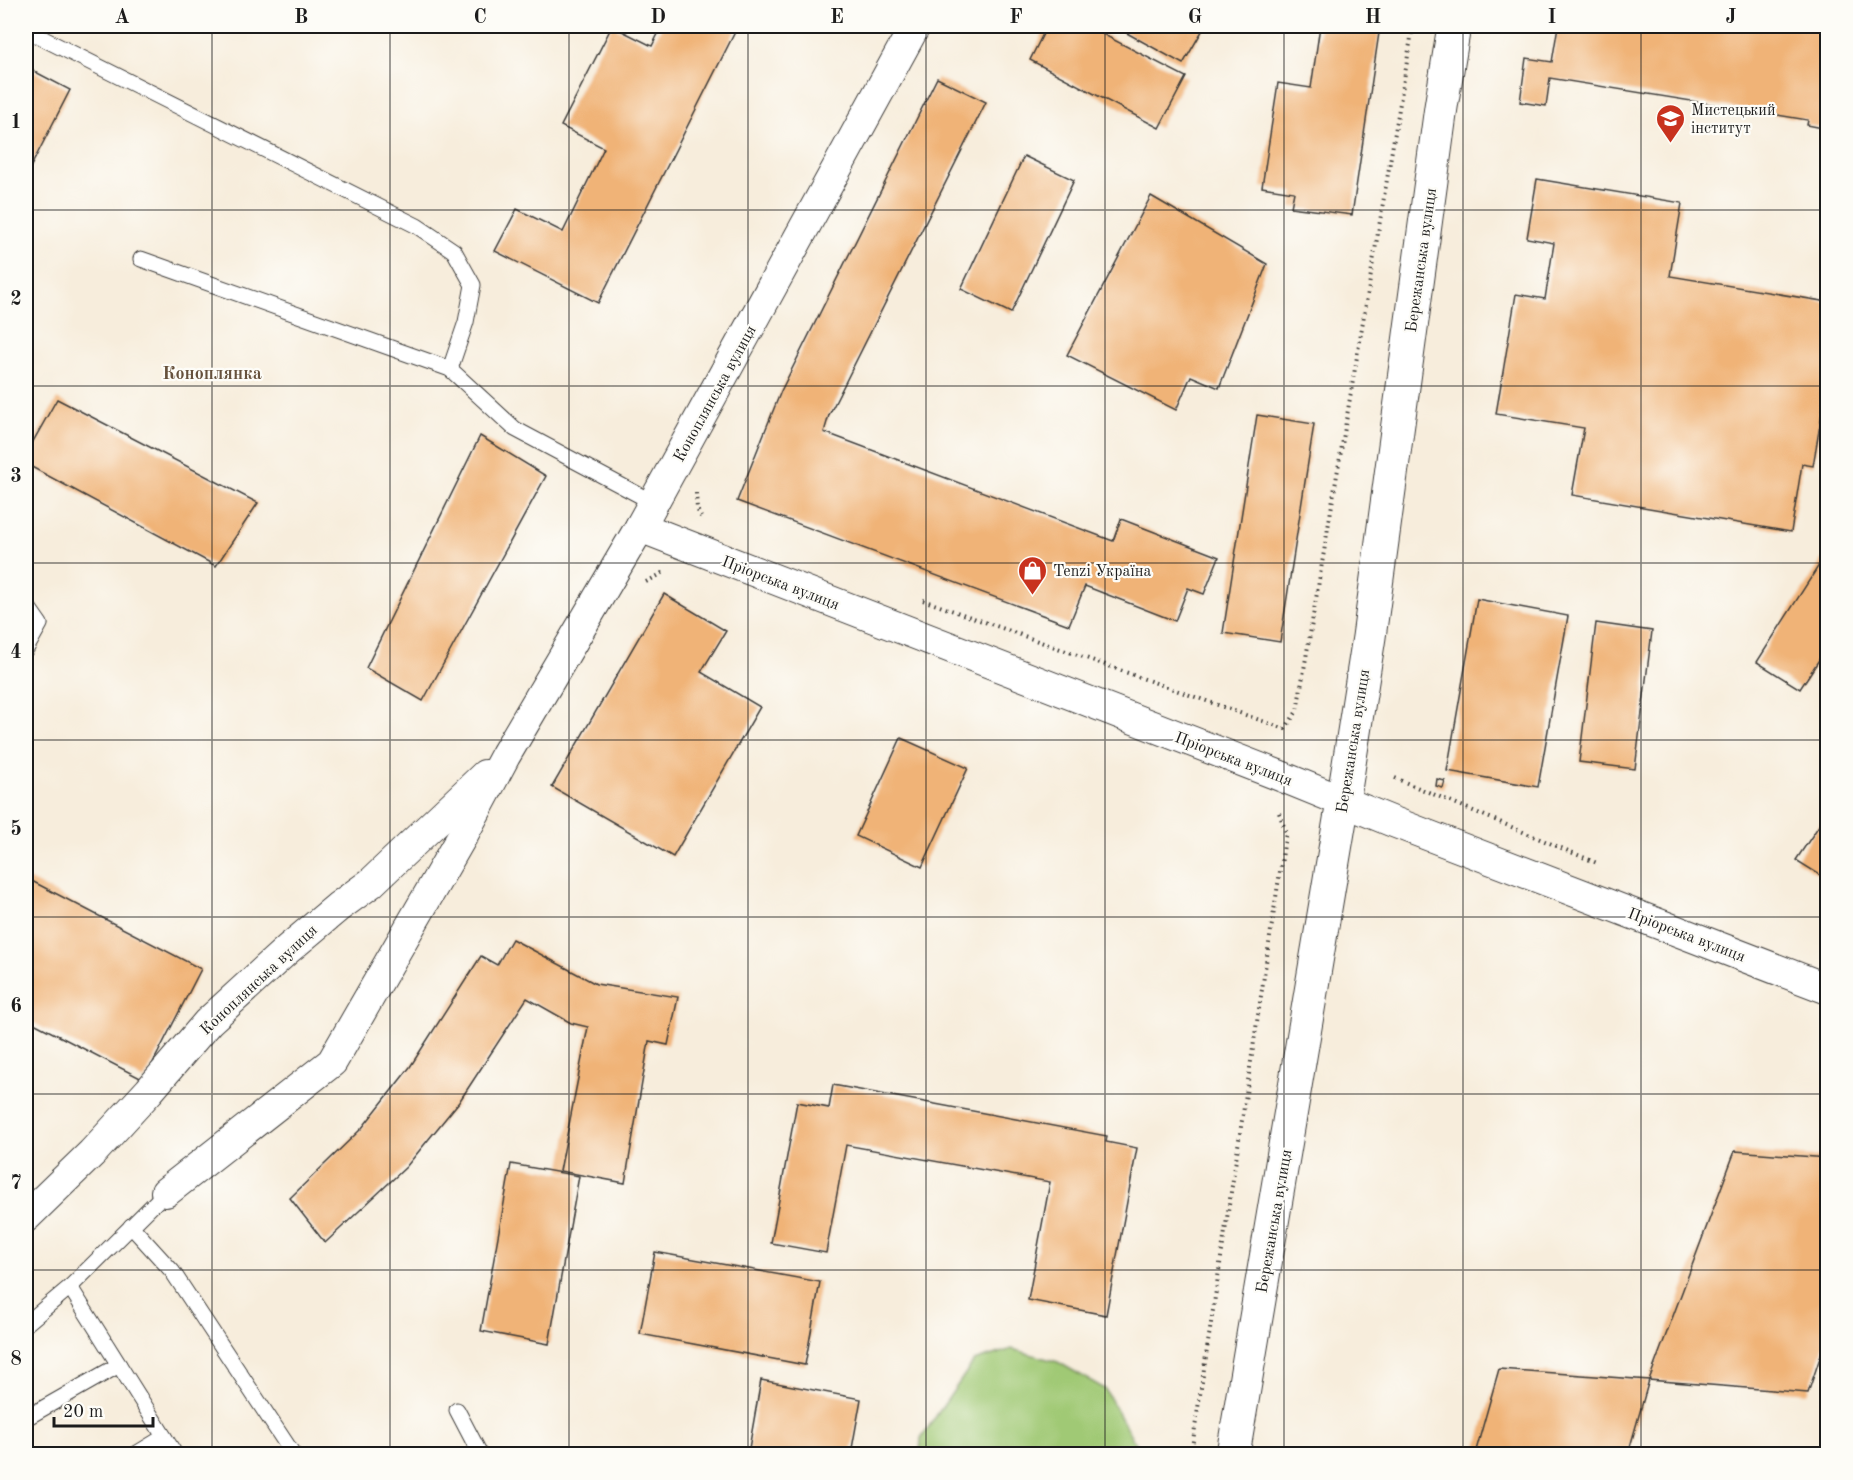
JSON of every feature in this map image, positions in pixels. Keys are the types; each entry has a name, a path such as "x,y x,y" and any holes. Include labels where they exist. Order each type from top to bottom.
{"street":[{"name":"Коноплянська вулиця","path":"166,1192 332,1062 464,833 505,756 647,515 915,26"},
{"name":"Бережанська вулиця","path":"1233,1455 1369,637 1454,26"},
{"name":"Пріорська вулиця","path":"647,515 1343,802 1827,989"},
{"name":"Коноплянська вулиця","path":"26,1217 92,1153 208,1022 288,949 371,883 505,756"}],"lane":[{"path":"26,36 36,35 417,226 454,251 473,285 466,321 450,369"},
{"path":"141,259 450,369 515,429 647,515"},
{"path":"26,604 40,624 26,649"},
{"path":"26,1324 70,1287 166,1192"},
{"path":"131,1227 172,1271 293,1455"},
{"path":"70,1287 175,1455"},
{"path":"26,1418 119,1365"},
{"path":"457,1410 480,1455"},
{"path":"136,1455 164,1437"}],"path":[{"path":"917,598 1285,729 1296,711 1413,26"},
{"path":"643,586 647,581 663,573 674,573"},
{"path":"1191,1455 1286,832 1277,806"}],"green space":[{"path":"1012,1349 1058,1362 1105,1389 1137,1447 1136,1454 920,1454 921,1438 974,1361"}],"building":[{"path":"612,26 652,46 662,26 738,26 598,303 495,251 517,209 563,232 604,148 561,126"},
{"path":"1047,26 1087,26 1186,77 1159,128 1030,60"},
{"path":"1114,26 1205,26 1183,64"},
{"path":"1320,26 1380,26 1352,215 1291,207 1294,192 1262,187 1278,83 1311,88"},
{"path":"1558,26 1789,26 1815,30 1815,26 1828,26 1828,129 1807,125 1808,120 1550,78 1546,106 1520,102 1526,58 1552,62"},
{"path":"26,67 70,90 26,176"},
{"path":"937,78 986,102 829,415 824,432 1113,541 1121,519 1219,557 1204,594 1188,588 1175,621 1085,586 1069,625 737,501 781,391"},
{"path":"1024,156 1074,180 1011,313 961,289"},
{"path":"1537,179 1682,203 1670,276 1828,302 1828,377 1813,466 1802,464 1791,532 1572,495 1584,428 1496,414 1516,294 1545,299 1554,243 1527,238"},
{"path":"1151,196 1267,264 1219,388 1191,376 1176,410 1067,355"},
{"path":"57,399 258,503 216,566 26,464 26,454"},
{"path":"1257,415 1314,424 1280,642 1223,633"},
{"path":"480,436 546,476 423,701 366,668"},
{"path":"1828,551 1828,646 1800,689 1757,662"},
{"path":"664,594 726,631 701,672 760,707 673,857 552,787"},
{"path":"1477,599 1568,616 1538,787 1447,771"},
{"path":"1596,623 1652,631 1635,769 1579,762"},
{"path":"901,738 968,768 922,867 856,836"},
{"path":"1437,779 1445,781 1443,788 1436,786"},
{"path":"1828,812 1828,880 1796,860"},
{"path":"26,878 201,969 144,1080 26,1019"},
{"path":"512,939 596,984 678,997 668,1045 649,1041 625,1183 560,1171 588,1027 571,1023 527,998 459,1102 406,1167 325,1243 290,1198 362,1128 410,1067 481,956 497,965"},
{"path":"833,1085 1107,1136 1106,1142 1137,1148 1106,1315 1028,1300 1050,1182 846,1145 826,1253 771,1243 797,1102 829,1108"},
{"path":"1735,1151 1828,1158 1828,1334 1808,1393 1649,1380"},
{"path":"511,1164 579,1176 549,1344 481,1331"},
{"path":"655,1252 820,1282 805,1365 640,1334"},
{"path":"1499,1369 1649,1380 1628,1454 1475,1454"},
{"path":"761,1380 861,1399 851,1454 748,1454"}],"place":[{"name":"Мистецький інститут","path":"1670,144"},
{"name":"Tenzi Україна","path":"1032,596"}],"district":[{"name":"Коноплянка","path":"212,373"}]}
